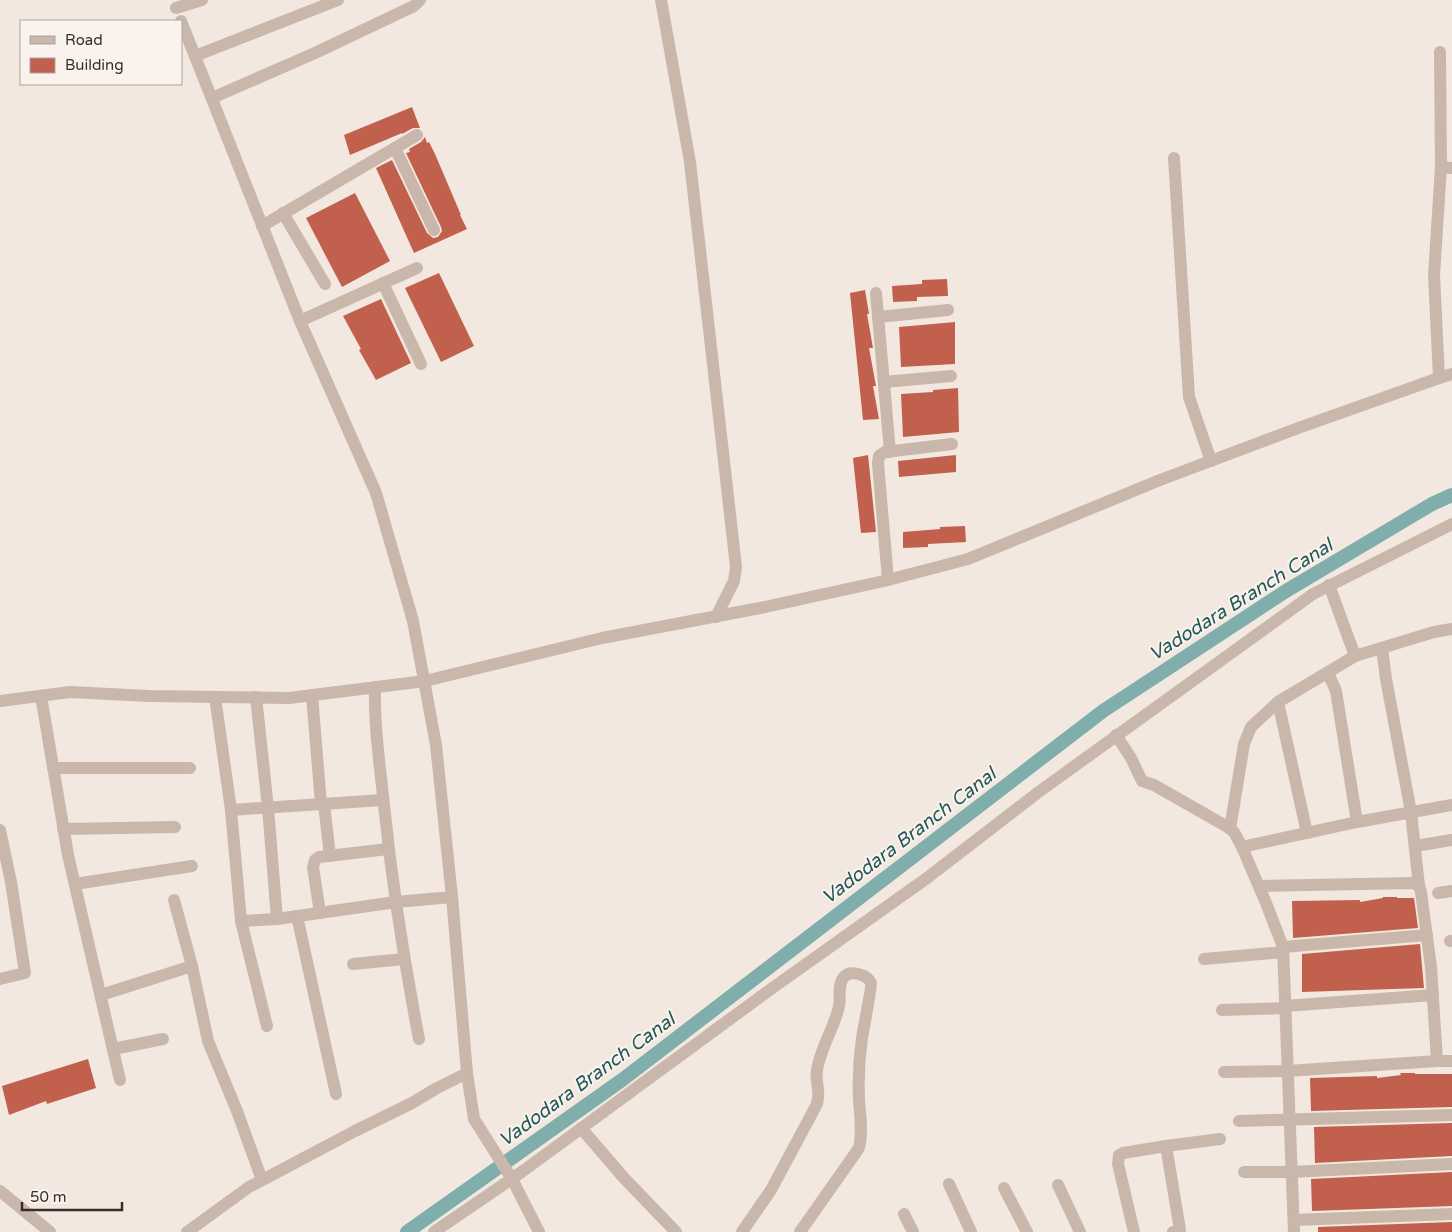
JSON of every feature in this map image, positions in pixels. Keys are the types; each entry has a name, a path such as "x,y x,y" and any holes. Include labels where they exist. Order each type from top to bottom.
{"street":[{"path":"181,20 174,4 202,0"},
{"path":"195,56 338,0"},
{"path":"212,98 315,53 414,6 420,0"},
{"path":"661,0 690,162 736,567 734,581 716,617"},
{"path":"182,24 300,321 376,493 413,621 436,745 452,897 467,1073 474,1119 510,1176 538,1232"},
{"path":"1438,378 1434,275 1447,167 1440,52"},
{"path":"262,226 417,134"},
{"path":"395,148 434,230"},
{"path":"1174,158 1190,396 1211,461"},
{"path":"284,213 325,284"},
{"path":"300,321 417,268"},
{"path":"383,283 421,364"},
{"path":"876,293 890,452"},
{"path":"878,317 948,310"},
{"path":"0,701 70,692 289,698 425,681 602,638 716,617 888,580 968,559 1301,426 1452,374"},
{"path":"884,382 950,376"},
{"path":"888,580 878,463 879,456 890,452 952,444"},
{"path":"434,1232 927,878 1040,791 1312,594 1452,524"},
{"path":"1329,585 1355,656"},
{"path":"1230,829 1244,744 1251,727 1278,702 1355,656 1434,632 1452,630"},
{"path":"1382,648 1386,679 1412,812 1419,886 1427,934 1437,1062"},
{"path":"1328,673 1336,691 1357,822"},
{"path":"375,687 374,718 388,849 404,958 419,1039"},
{"path":"312,695 330,856"},
{"path":"41,696 74,884 120,1080"},
{"path":"215,697 230,810 241,921 267,1026"},
{"path":"256,697 277,919"},
{"path":"1278,702 1307,833"},
{"path":"1116,736 1131,758 1141,780 1154,785 1230,829 1242,847 1283,950 1294,1226 1452,1214"},
{"path":"53,768 190,768"},
{"path":"230,810 383,800"},
{"path":"1242,847 1357,822 1452,805"},
{"path":"63,829 175,827"},
{"path":"0,830 6,888 25,973 0,979"},
{"path":"1415,846 1452,840"},
{"path":"320,913 314,860 319,857 388,849"},
{"path":"74,884 192,866"},
{"path":"1259,886 1414,883 1419,886"},
{"path":"1438,893 1452,891"},
{"path":"241,921 277,919 396,902 452,897"},
{"path":"174,900 192,966 208,1041 237,1111 262,1180"},
{"path":"297,916 336,1094"},
{"path":"1204,958 1427,934"},
{"path":"353,964 404,958"},
{"path":"101,995 192,966"},
{"path":"742,1232 771,1190 817,1104 820,1095 817,1069 840,1006 840,986 844,977 851,973 861,975 868,978 872,988 858,1064 859,1101 862,1120 859,1148 800,1232"},
{"path":"1222,1010 1433,995"},
{"path":"113,1050 163,1039"},
{"path":"1224,1072 1287,1071 1452,1061"},
{"path":"187,1232 249,1187 467,1073"},
{"path":"1239,1121 1452,1116"},
{"path":"581,1128 624,1178 676,1232"},
{"path":"1134,1232 1118,1164 1119,1155 1166,1146 1220,1139"},
{"path":"1166,1146 1178,1231"},
{"path":"1244,1172 1291,1172 1452,1164"},
{"path":"949,1184 971,1232"},
{"path":"1058,1185 1080,1232"},
{"path":"1004,1188 1028,1232"},
{"path":"0,1191 50,1232"},
{"path":"904,1214 913,1232"}],"building":[{"path":"412,107 420,128 413,128 350,155 344,135"},
{"path":"425,137 435,154 467,229 414,253 376,168 392,160 427,233 433,238 438,237 442,231 441,227 406,153 410,152 409,149 421,142"},
{"path":"355,193 390,261 342,287 306,218"},
{"path":"439,273 474,346 441,362 405,288"},
{"path":"947,279 948,296 917,297 917,301 893,302 892,286 922,284 922,280"},
{"path":"865,290 873,348 869,348 876,386 873,386 879,419 863,420 850,293"},
{"path":"381,299 411,363 376,380 343,316"},
{"path":"955,322 955,364 901,367 899,327"},
{"path":"958,388 959,432 903,437 901,394"},
{"path":"868,455 876,532 861,533 853,458"},
{"path":"956,455 956,472 899,477 898,461"},
{"path":"965,526 966,542 928,544 928,547 903,548 903,532"},
{"path":"1383,897 1414,898 1418,928 1293,938 1292,901 1360,900 1360,902"},
{"path":"1420,944 1424,988 1302,992 1302,954"},
{"path":"88,1059 96,1088 47,1104 46,1101 9,1115 2,1086"},
{"path":"1400,1073 1452,1074 1452,1107 1311,1111 1310,1078 1377,1076 1377,1078 1401,1075"},
{"path":"1452,1123 1452,1156 1315,1163 1314,1127"},
{"path":"1452,1172 1452,1206 1312,1211 1311,1179"},
{"path":"1452,1222 1452,1232 1318,1232 1318,1227"}],"waterway":[{"name":"Vadodara Branch Canal","path":"407,1232 622,1080 1103,711 1286,591 1432,504 1452,495"}]}
